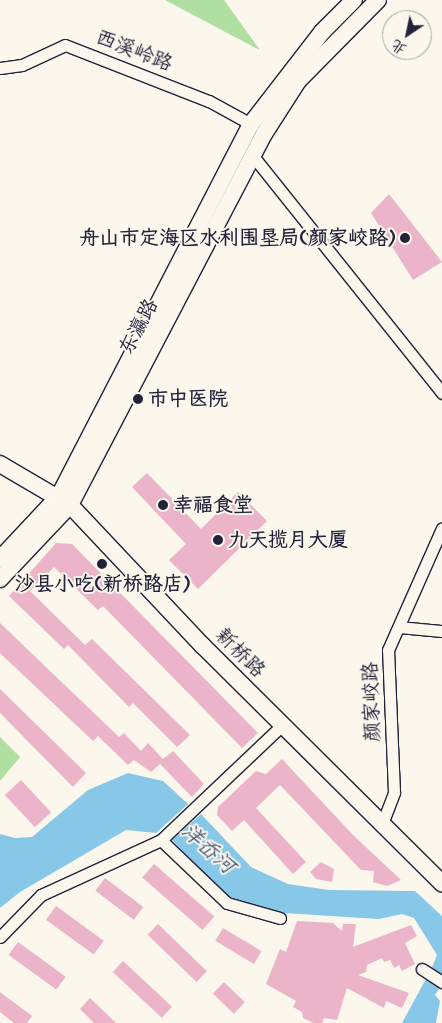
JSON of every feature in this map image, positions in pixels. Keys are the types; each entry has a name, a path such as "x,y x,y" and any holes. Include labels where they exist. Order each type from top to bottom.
{"main road":[{"path":"292,78 354,0"},
{"path":"292,78 378,0"},
{"name":"东瀛路","path":"0,559 64,501 251,124 292,78"},
{"name":"东瀛路","path":"0,579 64,501 253,156 292,78"},
{"name":"新桥路","path":"0,464 64,501 282,725 442,883"}],"street":[{"name":"西溪岭路","path":"0,68 22,64 64,45 209,100 251,124"},
{"path":"253,156 442,393"},
{"name":"颜家峧路","path":"382,824 394,792 388,650 442,528"},
{"path":"399,627 442,632"},
{"path":"0,937 41,895 161,840 193,812 282,725"},
{"path":"161,840 227,903 280,918"},
{"path":"422,969 442,982"}],"green space":[{"path":"165,0 224,0 260,50 231,35"},
{"path":"0,737 20,757 0,781"}],"water":[{"path":"128,773 163,781 188,804 156,833 126,830 20,892 0,908 0,834 15,838 32,837 88,790"},
{"name":"洋岙河","path":"201,814 251,867 288,884 329,890 415,891 442,916 442,977 431,970 437,955 414,918 402,914 379,919 268,912 244,906 222,892 172,840"},
{"path":"427,977 441,986 435,995 440,1001 436,1023 402,1023"}],"building":[{"name":"舟山市定海区水利围垦局(颜家峧路)","path":"389,194 442,262 413,280 371,213"},
{"name":"九天揽月大厦","path":"147,473 201,529 238,492 267,521 198,589 169,560 186,544 132,487"},
{"path":"56,543 72,544 258,733 242,748 103,606 98,610 54,567 30,591 85,645 92,639 190,735 177,747 133,703 129,707 68,645 64,649 9,596"},
{"path":"0,623 119,737 124,733 141,751 148,743 163,759 173,751 204,784 192,797 160,764 151,772 134,760 128,765 98,736 93,741 0,653"},
{"path":"0,689 86,773 73,787 0,713"},
{"path":"282,759 352,834 401,880 387,886 373,882 374,871 361,870 280,785 256,808 306,862 293,874 244,820 232,831 217,815 218,807 256,771 266,774"},
{"path":"21,780 51,812 35,827 5,795"},
{"path":"321,862 334,869 332,882 316,879 310,872"},
{"path":"154,864 214,916 203,930 142,878"},
{"path":"105,878 143,907 134,920 95,891"},
{"path":"56,906 104,941 94,954 46,920"},
{"path":"297,921 333,923 342,931 343,924 356,924 353,947 411,925 417,936 405,943 415,964 402,971 399,965 394,968 390,960 384,962 382,958 367,965 366,972 358,975 409,993 402,1008 386,1001 384,1008 347,988 337,1020 324,1018 322,1023 313,1023 303,1018 302,1012 293,1007 296,1001 266,984 280,949 286,952"},
{"path":"158,924 207,971 196,982 148,935"},
{"path":"223,928 262,951 254,964 215,941"},
{"path":"18,942 66,977 56,990 9,955"},
{"path":"123,961 172,1007 162,1018 113,972"},
{"path":"224,982 245,1002 234,1014 213,994"},
{"path":"0,992 32,1016 27,1023 14,1023 0,1012"},
{"path":"90,998 116,1023 94,1023 80,1009"}],"place":[{"name":"舟山市定海区水利围垦局(颜家峧路)","path":"405,238"},
{"name":"市中医院","path":"138,399"},
{"name":"幸福食堂","path":"163,505"},
{"name":"九天揽月大厦","path":"218,540"},
{"name":"沙县小吃(新桥路店)","path":"102,564"}]}
